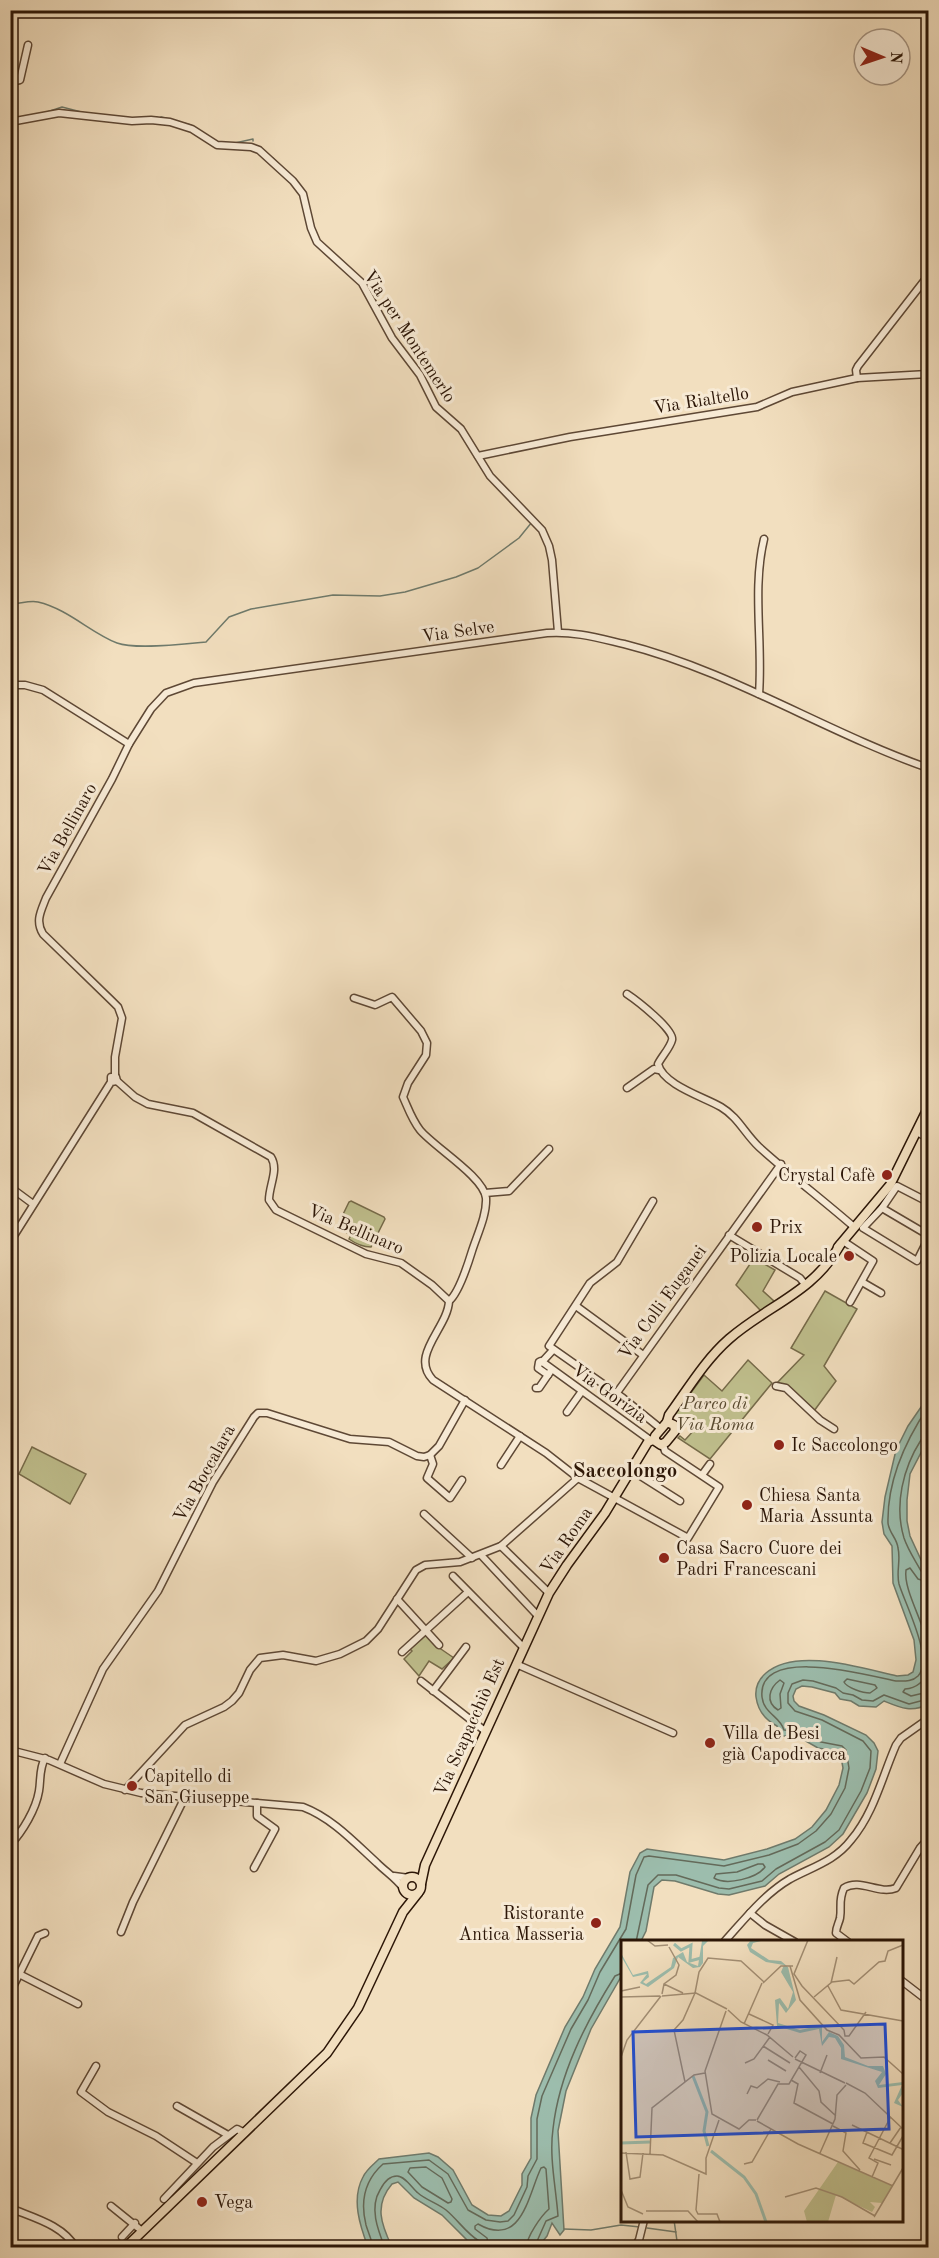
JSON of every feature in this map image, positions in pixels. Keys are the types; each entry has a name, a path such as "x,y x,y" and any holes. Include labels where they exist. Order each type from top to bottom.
{"main road":[{"path":"795,1293 887,1195 928,1108"},
{"path":"662,1425 707,1363 726,1342 822,1272 846,1237"},
{"path":"652,1439 663,1444 675,1429 673,1423 662,1425"},
{"name":"Via Roma","path":"544,1603 567,1564 615,1497 662,1425"},
{"name":"Via Scapacchiò Est","path":"125,2247 317,2064 344,2031 364,1996 404,1912 418,1893 424,1865 544,1603"},
{"name":"Via Scapacchiò Est","path":"404,1912 406,1896 404,1883 424,1865"},
{"path":"410,1877 416,1878 421,1884"},
{"path":"404,1890 411,1895 418,1893"}],"street":[{"path":"10,82 17,82 22,75 28,45"},
{"name":"Via per Montemerlo","path":"10,122 59,113 132,121 170,122 192,129 217,145 251,147 259,150 303,194 310,228 317,242 362,283 393,338 420,375 436,407 460,429 490,476 536,523 546,538 552,560 558,632"},
{"path":"857,378 858,366 924,281"},
{"name":"Via Rialtello","path":"478,456 570,437 757,406 792,392 857,378 928,374"},
{"path":"759,694 759,579 760,556 764,539"},
{"name":"Via Selve","path":"129,744 159,699 166,693 186,685 558,632 600,638 686,662 928,768"},
{"path":"10,685 43,690 129,744"},
{"name":"Via Bellinaro","path":"129,744 46,898 38,922 39,928 49,940 112,1000 121,1012 114,1080 148,1104 193,1113 267,1153 274,1161 275,1170 270,1185 269,1200 276,1210 366,1254 401,1263 432,1285 449,1301"},
{"path":"627,994 644,1005 672,1033 673,1039 658,1064 659,1070 671,1081 734,1116 754,1142 781,1164 846,1237 873,1261 850,1302"},
{"path":"354,998 375,1005 392,997 426,1038 428,1049 426,1055 408,1083 403,1097 420,1130 471,1175 485,1193 484,1212 471,1254 455,1296 449,1301 446,1317 426,1353 424,1362 433,1380 546,1452 578,1478 688,1538 719,1487 665,1451 663,1444"},
{"path":"627,1088 654,1070 659,1070"},
{"path":"10,1242 114,1080"},
{"path":"917,1132 928,1138"},
{"path":"485,1193 509,1191 549,1149"},
{"name":"Via Colli Euganei","path":"616,1390 781,1164"},
{"path":"882,1208 928,1237 917,1261 864,1230 868,1217 882,1208 887,1195 897,1185 928,1202"},
{"path":"10,1187 33,1204"},
{"path":"653,1201 617,1262 590,1283 550,1342 549,1347 616,1390 623,1398 662,1425"},
{"name":"Via Colli Euganei","path":"729,1235 800,1278 804,1283"},
{"path":"862,1282 881,1293"},
{"path":"576,1306 643,1355"},
{"name":"Via Gorizia","path":"553,1350 542,1362 550,1372 652,1439"},
{"name":"Via Gorizia","path":"536,1388 539,1388 550,1372"},
{"path":"776,1386 786,1388 820,1420 834,1429"},
{"path":"567,1412 582,1391"},
{"path":"462,1480 450,1498 427,1478 433,1464 430,1455 439,1446 465,1400"},
{"name":"Via Boccalara","path":"60,1764 103,1670 158,1591 213,1482 244,1430 258,1413 267,1413 350,1439 389,1442 417,1456 430,1455"},
{"path":"501,1465 520,1436"},
{"path":"702,1475 710,1464"},
{"path":"631,1470 680,1501"},
{"path":"124,1790 185,1725 232,1701 239,1693 249,1670 260,1658 283,1655 316,1661 361,1646 378,1629 413,1573 419,1568 460,1562 501,1546 578,1478"},
{"path":"423,1514 472,1558"},
{"path":"501,1546 549,1593"},
{"path":"481,1555 538,1617"},
{"path":"453,1576 523,1647"},
{"path":"402,1652 468,1592"},
{"path":"397,1599 440,1645"},
{"path":"433,1691 466,1647"},
{"path":"516,1664 673,1733"},
{"path":"421,1681 485,1731"},
{"path":"725,1940 750,1913 790,1879 828,1861 850,1842 870,1810 896,1745 901,1738 928,1719"},
{"path":"10,1750 45,1758 104,1784 124,1790 157,1795 292,1805 312,1811 340,1830 393,1876 404,1890"},
{"path":"10,1845 24,1826 38,1797 41,1766 45,1758"},
{"path":"121,1932 133,1902 185,1797"},
{"path":"254,1869 275,1829 257,1816 257,1803"},
{"path":"838,1938 836,1929 840,1916 840,1897 844,1888 855,1884 888,1890 896,1888 928,1839"},
{"path":"393,1876 410,1877"},
{"path":"750,1913 765,1925 793,1940"},
{"path":"11,1991 38,1936 45,1933"},
{"path":"19,1974 78,2004"},
{"path":"903,1982 928,2001"},
{"path":"96,2066 81,2092 108,2112 156,2136 197,2163"},
{"path":"177,2106 228,2135"},
{"path":"164,2199 197,2163 228,2135 237,2129 245,2133"},
{"path":"111,2206 135,2223 142,2231"},
{"path":"10,2208 57,2228 65,2233 76,2247"},
{"path":"634,2247 639,2240 644,2222"},
{"path":"122,2237 135,2223"}],"green space":[{"path":"351,1201 385,1219 371,1247 354,1242 349,1239 351,1235 337,1227"},
{"path":"754,1258 775,1270 763,1291 775,1302 761,1311 736,1285"},
{"path":"825,1291 857,1309 824,1366 836,1381 814,1411 789,1387 777,1383 804,1355 791,1348"},
{"name":"Parco di Via Roma","path":"748,1360 772,1383 710,1459 678,1438 680,1436 685,1440 695,1429 689,1420 683,1423 675,1414 704,1375 722,1391"},
{"path":"32,1447 86,1474 70,1504 19,1474"},
{"path":"426,1635 454,1658 442,1669 429,1661 419,1676 404,1659 412,1651 410,1649"}],"water":[{"path":"928,1397 928,1439 910,1474 907,1521 910,1536 928,1575 928,1704 912,1709 884,1701 876,1707 859,1706 851,1701 840,1699 835,1693 802,1686 796,1689 793,1696 799,1706 866,1735 878,1751 876,1769 867,1793 843,1834 829,1847 779,1874 765,1886 729,1895 675,1881 662,1880 654,1887 646,1931 642,1940 621,1940 621,1977 591,2029 566,2091 558,2131 564,2230 560,2235 552,2223 547,2236 538,2247 482,2247 469,2242 442,2215 414,2198 398,2182 392,2184 386,2192 381,2207 382,2222 392,2247 368,2247 358,2212 359,2185 364,2174 379,2159 429,2153 438,2157 453,2170 472,2205 488,2215 501,2216 509,2211 522,2185 522,2174 531,2158 531,2118 536,2095 565,2027 620,1927 630,1872 640,1853 647,1849 724,1860 795,1839 812,1827 826,1810 839,1785 843,1768 840,1752 818,1748 797,1736 782,1736 777,1726 760,1711 756,1697 757,1687 766,1673 779,1665 794,1661 829,1662 897,1676 913,1672 916,1660 914,1640 893,1583 892,1546 884,1534 882,1522 885,1497 896,1450 908,1426"}],"waterway":[{"path":"47,112 62,107 85,113"},
{"path":"146,117 157,117"},
{"path":"161,117 191,125"},
{"path":"235,143 253,139 253,141"},
{"path":"273,158 279,164"},
{"path":"10,604 35,602 49,605 107,639 125,645 161,646 206,642 229,617 251,609 333,595 380,596 405,592 456,577 478,568 519,538 532,522"},
{"path":"674,2222 678,2248"},
{"path":"564,2229 591,2230 621,2225 640,2227"},
{"path":"647,2228 676,2232"}],"place":[{"name":"Crystal Cafè","path":"887,1175"},
{"name":"Prix","path":"757,1227"},
{"name":"Polizia Locale","path":"849,1256"},
{"name":"Ic Saccolongo","path":"779,1445"},
{"name":"Chiesa Santa Maria Assunta","path":"747,1505"},
{"name":"Casa Sacro Cuore dei Padri Francescani","path":"664,1558"},
{"name":"Villa de Besi già Capodivacca","path":"710,1743"},
{"name":"Capitello di San Giuseppe","path":"132,1786"},
{"name":"Ristorante Antica Masseria","path":"596,1923"},
{"name":"Vega","path":"202,2202"}],"district":[{"name":"Saccolongo","path":"625,1470"}]}
